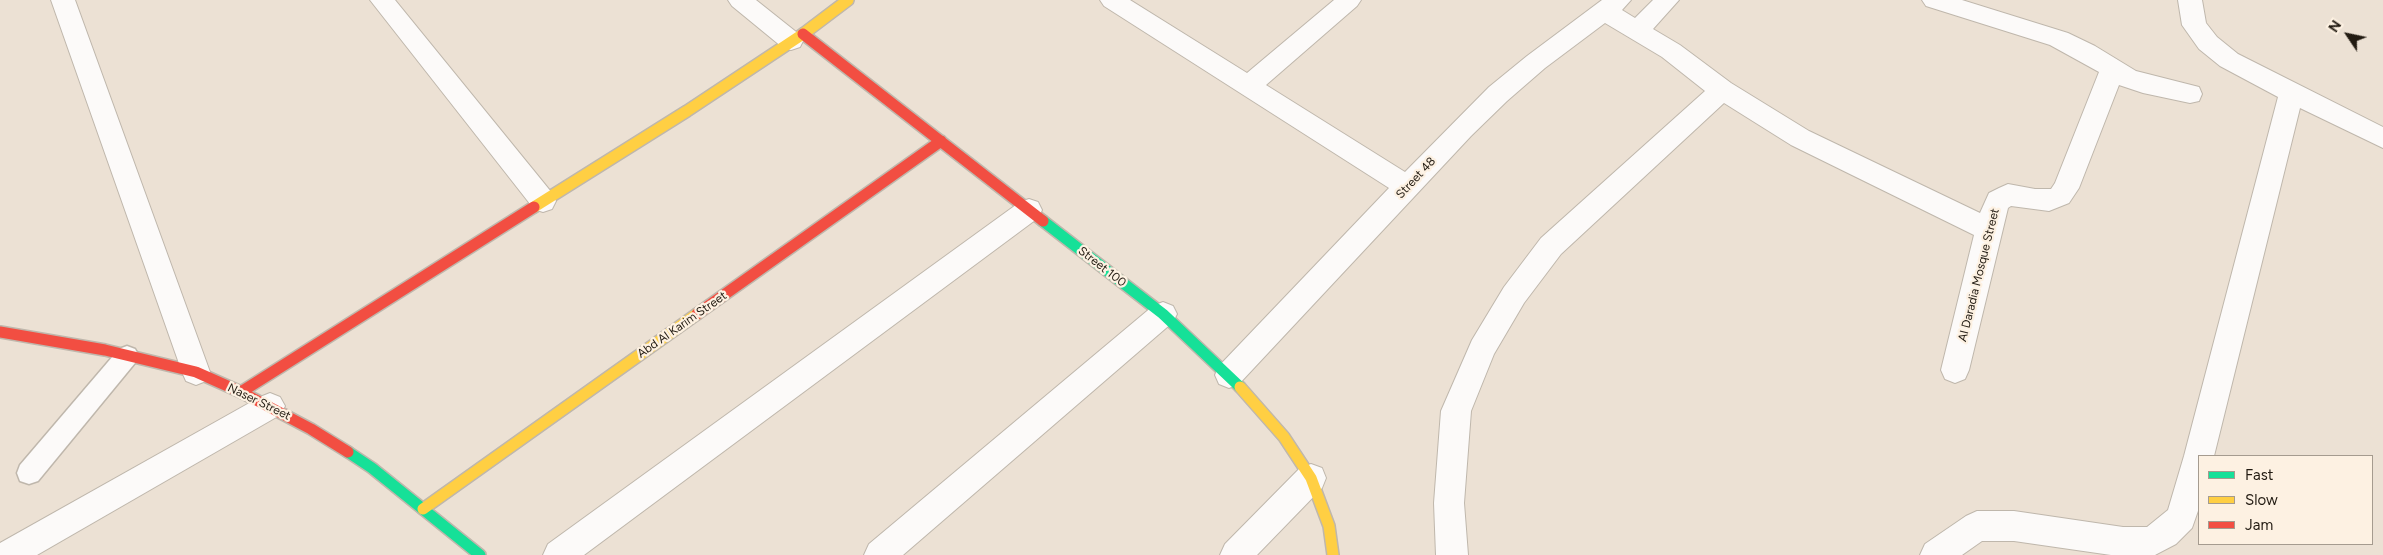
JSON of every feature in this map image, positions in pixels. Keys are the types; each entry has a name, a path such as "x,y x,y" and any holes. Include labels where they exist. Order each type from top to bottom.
{"street":[{"path":"63,0 196,372"},
{"path":"382,0 542,201"},
{"path":"740,0 797,37"},
{"path":"241,392 687,111 797,37 848,0"},
{"path":"1112,0 1408,187"},
{"path":"1248,87 1349,0"},
{"path":"1638,30 1667,0"},
{"path":"1934,0 2059,39 2086,52 2112,70 2143,84 2190,94"},
{"path":"2190,0 2194,25 2208,43 2229,60 2383,138"},
{"path":"1612,5 1638,30 1671,51 1722,90 1800,138 1990,230"},
{"name":"Street 48","path":"1229,375 1462,129 1498,94 1612,5"},
{"name":"Street 100","path":"797,37 941,141 1163,314 1229,375 1284,437 1311,478 1329,526 1333,555"},
{"name":"Al Daradia Mosque Street","path":"1955,370 1994,210 1998,201 2008,195 2034,200 2049,200 2060,196 2066,188 2112,70"},
{"path":"1452,555 1449,503 1451,456 1456,411 1486,341 1514,295 1551,246 1722,90"},
{"path":"2199,455 2291,93"},
{"name":"Abd Al Karim Street","path":"423,509 941,141"},
{"path":"559,555 1029,210"},
{"path":"880,555 1163,314"},
{"name":"Naser Street","path":"0,332 127,356 196,372 241,392 311,429 372,468 480,555"},
{"path":"8,555 270,406"},
{"path":"1936,555 1977,526 2014,526 2123,542 2150,542 2165,534 2181,518 2198,459"},
{"path":"1236,555 1311,478"}],"lane":[{"path":"29,473 127,356"}],"traffic: fast":[{"path":"1043,221 1163,314 1240,387"},
{"path":"348,452 372,468 480,555"}],"traffic: slow":[{"path":"534,207 687,111 803,34 848,0"},
{"path":"423,509 697,314"},
{"path":"1240,387 1284,437 1311,478 1329,526 1333,555"}],"traffic: jam":[{"path":"803,34 1043,221"},
{"path":"697,314 941,141"},
{"path":"241,392 534,207"},
{"path":"0,332 105,350 196,372 241,392 311,429 348,452"}]}
